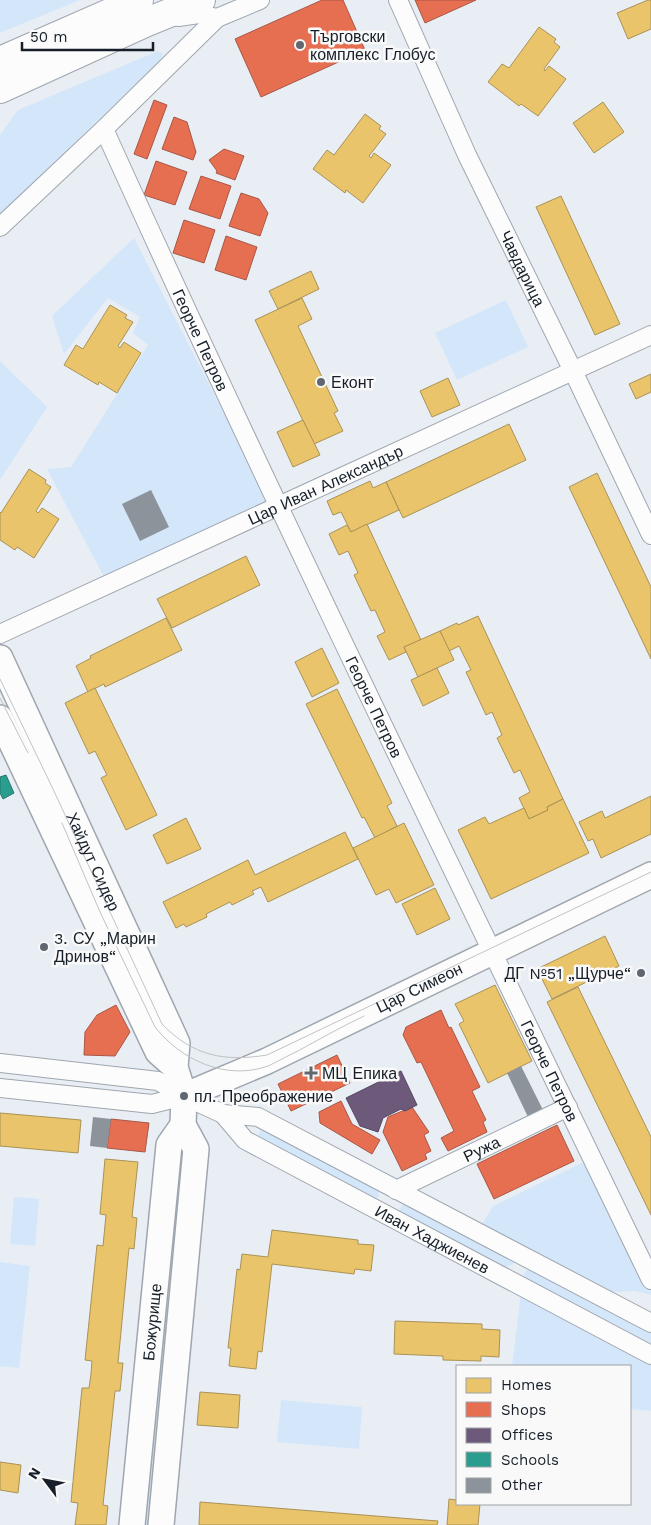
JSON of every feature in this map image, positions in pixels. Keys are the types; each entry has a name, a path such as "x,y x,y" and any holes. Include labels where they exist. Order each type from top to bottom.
{"main road":[{"path":"0,61 143,11 209,9"},
{"path":"0,89 143,11"}],"street":[{"path":"0,227 104,129 209,9 260,0"},
{"name":"Чавдарица","path":"398,0 467,155 651,535"},
{"name":"Георче Петров","path":"104,129 192,325 278,507 651,1280"},
{"name":"Цар Иван Александър","path":"0,634 651,335"},
{"name":"Хайдут Сидер","path":"0,658 177,1043 175,1067 184,1096"},
{"name":"Хайдут Сидер","path":"0,718 158,1052 175,1067"},
{"name":"Цар Симеон","path":"184,1096 267,1061 651,875"},
{"name":"Иван Хаджиенев","path":"0,1063 158,1081 184,1096 223,1114 258,1117 651,1323"},
{"path":"0,1088 152,1104 184,1096"},
{"name":"Божурище","path":"161,1525 196,1149 184,1125 184,1096"},
{"name":"Ружа","path":"396,1190 568,1107"},
{"name":"Иван Хаджиенев","path":"223,1114 245,1140 651,1355"},
{"name":"Божурище","path":"132,1525 169,1144 184,1125"}],"shaded area":[{"path":"0,0 80,0 0,33"},
{"path":"158,51 163,54 161,59 0,215 0,135 18,110"},
{"path":"134,238 270,503 105,579 47,469 71,467 148,345 133,333 140,317 108,298 64,354 52,316"},
{"path":"506,300 528,347 457,380 435,333"},
{"path":"0,361 47,407 0,480"},
{"path":"261,1129 378,1189 379,1196 375,1200 255,1142"},
{"path":"592,1158 651,1280 651,1295 635,1291 610,1292 482,1224 493,1206"},
{"path":"178,1161 184,1162 152,1525 138,1525"},
{"path":"14,1197 39,1199 35,1246 10,1244"},
{"path":"403,1204 407,1204 514,1261 513,1264 506,1267 500,1266 398,1213"},
{"path":"0,1262 30,1266 19,1368 0,1366"},
{"path":"530,1268 651,1332 651,1349 523,1279 525,1272"},
{"path":"521,1293 651,1359 651,1411 631,1409 631,1365 512,1365"},
{"path":"281,1400 362,1407 359,1449 277,1442"}],"building: Homes":[{"path":"651,0 651,29 628,39 617,13"},
{"path":"539,27 556,39 554,42 560,47 544,69 545,71 549,66 566,79 538,116 521,104 519,106 488,82 502,64 509,68"},
{"path":"603,102 624,132 594,153 573,123"},
{"path":"365,114 381,126 379,129 386,134 369,156 371,158 374,153 391,165 363,203 346,190 345,193 313,169 327,150 334,155"},
{"path":"561,196 620,324 595,335 536,207"},
{"path":"311,271 319,289 278,309 269,291"},
{"path":"302,298 312,319 298,326 338,411 334,413 343,431 314,444 255,320"},
{"path":"110,305 127,315 125,318 133,322 118,346 120,348 124,342 141,353 117,393 99,382 98,385 64,365 76,345 83,349"},
{"path":"651,374 651,392 636,399 629,384"},
{"path":"448,378 460,405 432,417 420,391"},
{"path":"303,420 320,455 293,467 277,432"},
{"path":"509,424 526,460 403,518 386,482"},
{"path":"29,469 46,480 45,483 51,487 36,511 38,513 42,508 59,519 34,558 17,547 15,550 0,540 0,512"},
{"path":"597,473 651,587 651,659 569,487"},
{"path":"370,481 373,488 386,482 399,510 351,532 341,512 333,515 327,501"},
{"path":"367,524 421,640 404,647 406,652 389,660 377,636 385,632 375,610 371,611 354,575 358,573 348,551 339,555 329,534 347,525 351,532"},
{"path":"246,556 260,585 172,628 157,599"},
{"path":"478,616 563,799 547,807 548,810 529,819 519,798 530,792 520,770 514,773 497,738 502,735 492,712 486,715 466,672 471,670 459,646 449,651 440,631"},
{"path":"166,618 182,650 105,687 104,684 88,692 76,666 91,658 90,656"},
{"path":"440,631 454,660 418,677 404,647"},
{"path":"322,648 339,683 312,697 295,662"},
{"path":"437,668 449,693 423,706 411,680"},
{"path":"95,688 157,815 126,830 101,778 107,775 95,751 89,754 65,703"},
{"path":"337,689 392,803 387,806 397,826 375,838 364,817 362,818 306,704"},
{"path":"651,796 651,834 601,858 593,839 588,841 579,822 602,811 605,818"},
{"path":"563,799 589,853 491,899 458,830 485,817 489,824 524,808 529,819 548,810 547,807"},
{"path":"186,818 201,849 167,864 153,835"},
{"path":"404,823 434,885 396,903 389,889 376,895 353,848"},
{"path":"345,832 358,859 268,902 261,887 252,891 254,894 232,905 230,902 206,914 207,917 186,927 184,924 176,928 163,902 248,860 255,875"},
{"path":"435,888 450,919 417,935 402,904"},
{"path":"605,936 619,966 552,999 537,969"},
{"path":"495,985 532,1061 488,1083 459,1024 464,1021 455,1004"},
{"path":"578,987 651,1137 651,1215 547,1002"},
{"path":"0,1113 81,1120 78,1153 0,1146"},
{"path":"105,1159 138,1162 132,1217 137,1218 134,1249 129,1248 118,1363 123,1363 120,1391 115,1391 103,1505 108,1506 106,1525 75,1525 78,1503 71,1502 82,1388 89,1388 91,1374 92,1361 85,1360 97,1245 103,1246 106,1215 100,1214"},
{"path":"272,1230 358,1240 358,1244 374,1245 371,1271 355,1269 354,1274 272,1264 262,1352 258,1351 256,1369 229,1366 231,1348 228,1348 237,1269 240,1270 242,1254 268,1257"},
{"path":"395,1321 482,1324 482,1329 500,1330 499,1357 481,1356 481,1361 443,1360 443,1356 394,1354"},
{"path":"200,1392 240,1395 238,1428 197,1425"},
{"path":"0,1462 21,1465 18,1493 0,1490"},
{"path":"449,1499 456,1500 456,1505 480,1505 478,1525 447,1525"},
{"path":"200,1502 438,1521 437,1525 199,1525"}],"building: Shops":[{"name":"Търговски комплекс Глобус","path":"322,0 343,0 365,50 261,97 235,39"},
{"path":"415,0 476,0 425,23"},
{"path":"154,100 167,105 147,159 134,154"},
{"path":"174,117 187,122 196,152 193,160 162,149"},
{"path":"224,149 244,156 235,180 216,173 217,171 209,160"},
{"path":"156,161 187,172 175,205 144,195"},
{"path":"201,176 231,186 220,219 189,209"},
{"path":"241,193 259,199 268,213 260,236 229,226"},
{"path":"184,220 215,230 204,263 173,253"},
{"path":"226,236 257,247 246,280 215,270"},
{"path":"116,1005 130,1032 115,1056 84,1055 85,1032 97,1015"},
{"path":"441,1010 480,1087 472,1091 486,1120 483,1122 487,1132 448,1151 441,1138 454,1131 421,1062 417,1063 403,1035 406,1027"},
{"path":"337,1055 350,1083 291,1111 278,1084"},
{"path":"341,1101 352,1124 380,1140 372,1154 320,1123 319,1112"},
{"path":"412,1107 429,1132 424,1135 431,1151 425,1154 427,1159 402,1171 383,1132 388,1117"},
{"path":"111,1119 149,1123 145,1152 107,1148"},
{"path":"557,1125 574,1161 494,1199 477,1164"}],"building: Offices":[{"path":"401,1071 417,1105 405,1111 401,1109 383,1118 378,1132 360,1126 346,1098"}],"building: Schools":[{"path":"6,775 14,793 3,799 0,793 0,777"}],"building: Other":[{"path":"151,490 169,527 140,541 122,504"},
{"path":"521,1066 543,1110 528,1117 507,1073"},
{"path":"93,1117 111,1119 107,1148 90,1146"}],"tram line":[{"path":"0,679 162,1024 185,1043 210,1054 237,1058 267,1055 651,872"},
{"path":"0,698 28,753"},
{"path":"62,823 100,912 155,1027 166,1039 191,1058 221,1069 236,1071 252,1070 268,1066 364,1016"}],"place":[{"name":"Търговски комплекс Глобус","path":"300,45"},
{"name":"Еконт","path":"321,382"},
{"name":"3. СУ „Марин Дринов“","path":"44,947"},
{"name":"ДГ №51 „Щурче“","path":"641,973"},
{"name":"МЦ Епика","path":"311,1073"},
{"name":"пл. Преображение","path":"184,1096"}]}
